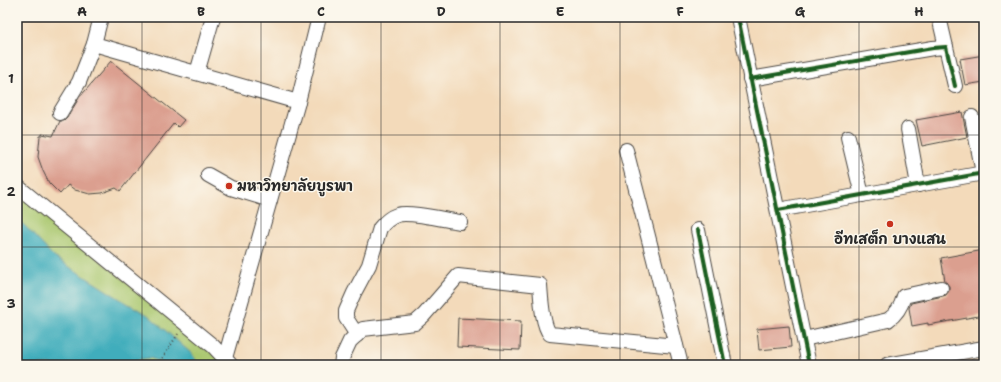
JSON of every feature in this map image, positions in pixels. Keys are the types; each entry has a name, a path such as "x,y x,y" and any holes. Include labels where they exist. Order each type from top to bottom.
{"street":[{"path":"60,113 79,82 94,44 102,17"},
{"path":"197,73 213,17"},
{"path":"228,362 270,200 298,102 319,17"},
{"path":"738,17 809,365"},
{"path":"939,17 955,86"},
{"path":"94,44 298,102"},
{"path":"750,79 926,49 946,47"},
{"path":"778,210 983,173 972,117"},
{"path":"908,129 918,185"},
{"path":"848,137 862,195"},
{"path":"626,150 681,365"},
{"path":"208,175 231,188 270,200"},
{"path":"17,186 197,332 228,362"},
{"path":"357,335 346,318 346,311 368,265 383,223 398,215 413,215 460,222"},
{"path":"698,230 725,365"},
{"path":"341,365 342,358 350,341 363,329 415,323 458,276 540,285 547,331 550,334 676,346"},
{"path":"804,339 888,320 895,315 904,296 941,288"},
{"path":"887,365 984,348"}],"path":[{"path":"158,365 176,337"}],"green space":[{"path":"17,191 227,365 17,365"}],"water":[{"path":"17,220 25,226 54,257 148,315 192,354 199,365 167,365 150,358 135,360 133,365 17,365 17,354 22,346 21,337 17,335"}],"building":[{"path":"984,55 984,82 965,85 960,59"},
{"path":"111,61 184,120 178,127 174,123 120,191 116,188 102,193 90,194 75,190 68,185 60,194 49,183 38,157 40,136 42,136 42,134 53,136 60,121 64,121 67,118 79,98"},
{"path":"962,112 967,137 922,146 916,120"},
{"path":"984,250 984,315 928,325 928,323 912,326 909,308 911,303 943,296 949,291 949,286 945,281 941,258"},
{"path":"458,318 521,321 520,350 457,347"},
{"path":"789,326 791,347 759,350 757,329"}],"cycle path":[{"path":"738,17 809,365"},
{"path":"750,79 946,47 955,86"},
{"path":"778,210 984,173"},
{"path":"698,230 725,365"}],"place":[{"name":"มหาวิทยาลัยบูรพา","path":"229,186"},
{"name":"อีทเสต็ก บางแสน","path":"890,224"}]}
